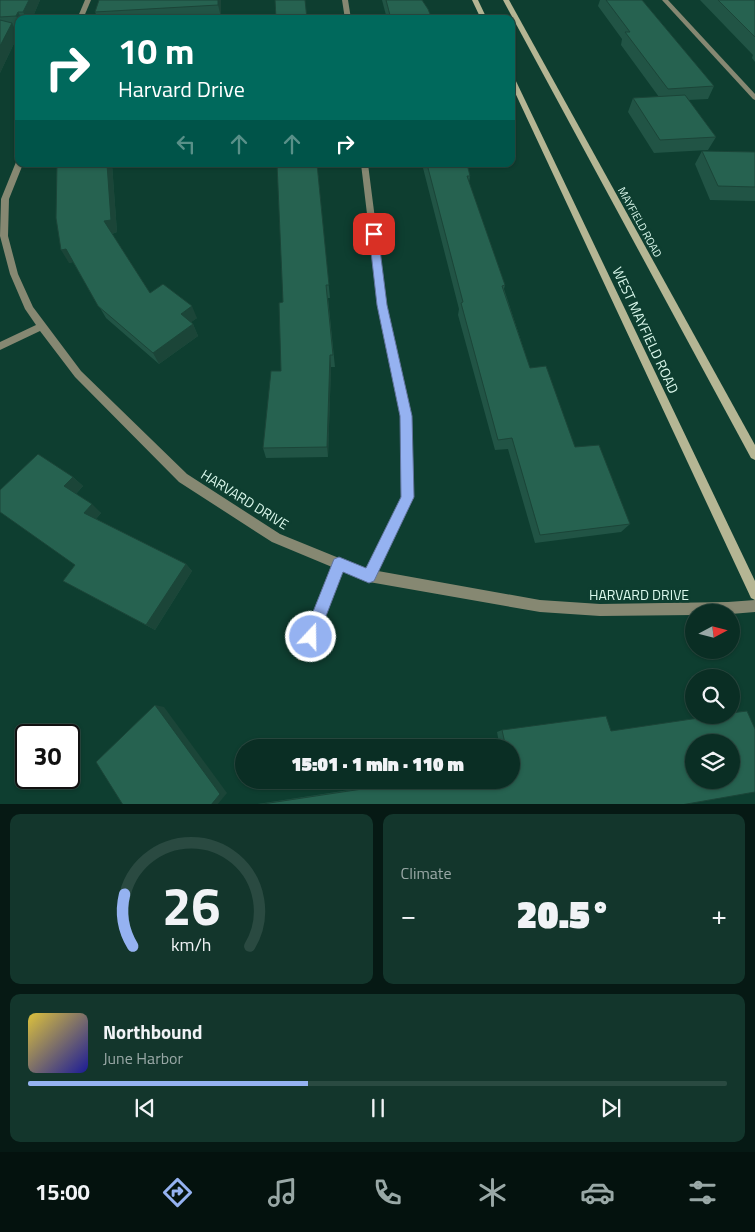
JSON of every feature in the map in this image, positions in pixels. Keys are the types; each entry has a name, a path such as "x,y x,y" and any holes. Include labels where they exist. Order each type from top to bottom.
{"main road":[{"path":"475,0 482,15"},
{"name":"MAYFIELD ROAD","path":"506,0 514,15"},
{"name":"MAYFIELD ROAD","path":"515,16 755,455"},
{"name":"WEST MAYFIELD ROAD","path":"515,85 755,594"}],"street":[{"path":"82,15 88,0"},
{"path":"345,0 347,15"},
{"path":"665,0 755,98"},
{"name":"HARVARD DRIVE","path":"18,167 5,199 4,236 14,274 29,309 78,374 183,478 276,538 369,576 540,606 600,610 755,606"},
{"path":"365,167 382,305 406,416 408,497 369,576"},
{"path":"0,346 42,326"},
{"path":"303,655 339,564"}],"building":[{"path":"0,0 29,0 23,12 18,12 15,16 0,17"},
{"path":"99,0 218,0 218,5 95,12"},
{"path":"275,0 305,0 307,15 276,15"},
{"path":"386,0 422,0 430,15 390,15"},
{"path":"606,0 642,0 714,86 668,89 625,32 630,32"},
{"path":"718,0 755,0 755,37"},
{"path":"0,20 12,23 0,46"},
{"path":"685,95 716,137 660,140 633,98"},
{"path":"702,151 755,152 755,187 718,186"},
{"path":"57,167 107,167 111,220 104,221 150,293 163,284 192,306 181,314 193,324 153,353 98,306 66,249 61,250 56,218"},
{"path":"277,167 317,167 329,285 326,285 333,355 330,355 327,447 263,448 271,371 281,371 279,303 283,302"},
{"path":"428,167 468,167 470,176 467,176 505,285 502,286 530,368 546,366 575,447 599,445 630,524 540,535 512,438 498,440 461,303 463,302"},
{"path":"38,454 73,477 64,486 92,504 84,513 186,564 146,625 63,581 75,565 0,512 0,490"},
{"path":"155,705 220,794 212,804 122,804 96,762"},
{"path":"747,711 755,729 755,792 687,804 263,804 362,789 520,789 520,739 504,739 502,730 606,716 611,731 685,720 685,724 740,724 740,712"}],"route":[{"path":"311,637 339,564 369,576 408,497 406,416 382,305 374,234"}]}
